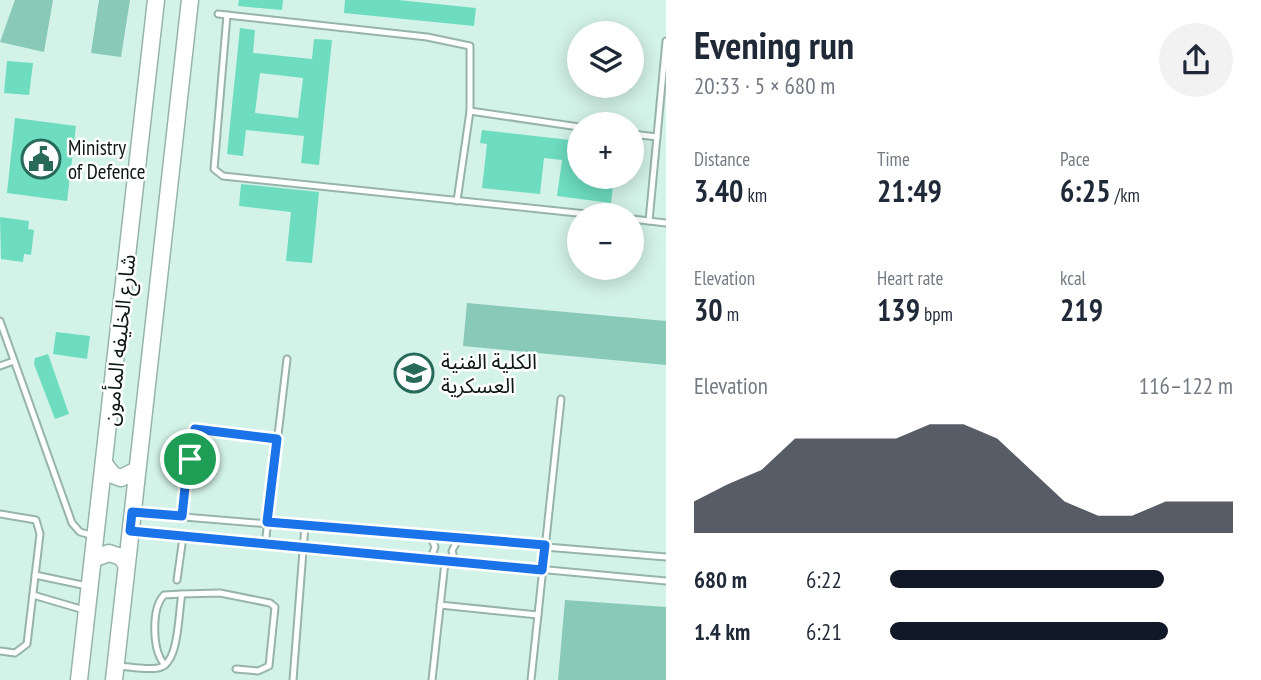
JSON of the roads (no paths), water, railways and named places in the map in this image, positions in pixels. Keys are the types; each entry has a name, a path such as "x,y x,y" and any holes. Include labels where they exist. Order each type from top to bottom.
{"main road":[{"name":"شارع الخليفه المأمون","path":"79,680 156,0"},
{"name":"شارع الخليفه المأمون","path":"115,673 190,0"},
{"path":"105,465 113,475 121,478 137,470"},
{"path":"93,559 109,553 121,558 126,565"}],"lane":[{"path":"218,14 427,37 470,46 470,111 460,159 457,201"},
{"path":"227,15 214,169 216,173 223,176 567,212"},
{"path":"649,221 665,82 666,41"},
{"path":"470,111 567,125"},
{"path":"644,135 657,137"},
{"path":"644,220 666,223"},
{"path":"0,321 72,523 79,532 96,536"},
{"path":"265,545 288,359"},
{"path":"0,366 14,361"},
{"path":"531,680 561,399"},
{"path":"182,516 189,450 195,429 277,439"},
{"path":"132,512 666,557"},
{"path":"0,514 29,517 39,526 27,644 15,653 0,651"},
{"path":"293,680 305,525"},
{"path":"130,531 666,581"},
{"path":"177,580 183,537"},
{"path":"430,561 435,550 432,537"},
{"path":"455,562 452,551 458,539"},
{"path":"432,680 445,562"},
{"path":"35,575 90,586"},
{"path":"165,665 156,652 154,643 159,602 164,595 220,593 270,603 275,607 269,666 258,671 236,669"},
{"path":"115,673 165,665 174,653 182,594"},
{"path":"33,595 88,611"},
{"path":"440,605 538,615"}],"place":[{"name":"Ministry of Defence","path":"41,159"},
{"name":"الكلية الفنية العسكرية","path":"414,373"}]}
